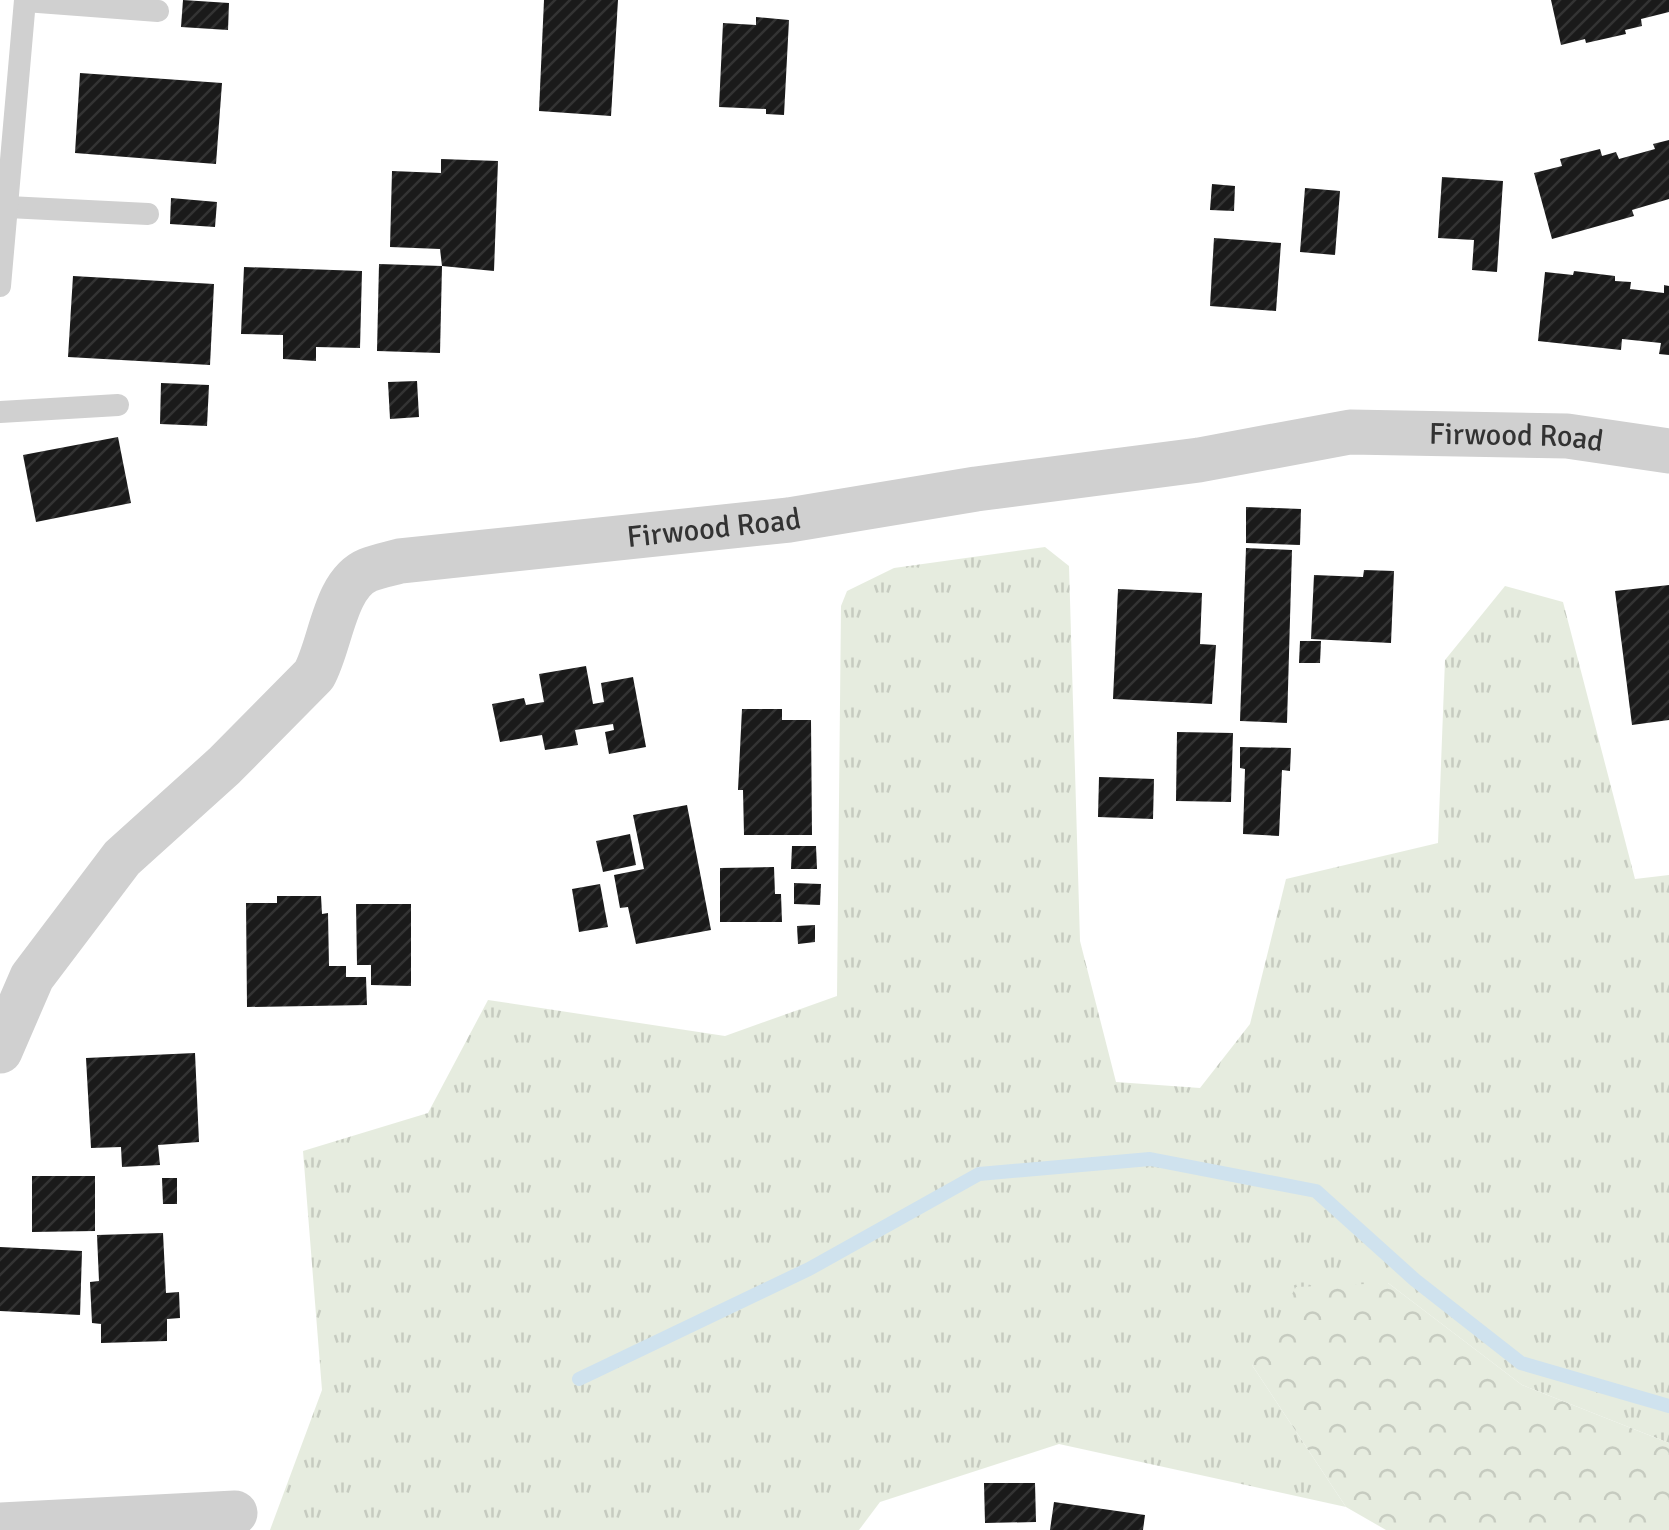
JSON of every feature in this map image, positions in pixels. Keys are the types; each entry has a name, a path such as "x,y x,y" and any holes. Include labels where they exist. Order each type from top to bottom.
{"street":[{"name":"Firwood Road","path":"0,1050 32,977 122,858 224,766 314,675 324,657 345,589 365,570 400,562 789,520 1200,460 1350,432 1568,436 1669,451"},
{"path":"0,1525 235,1513"}],"lane":[{"path":"0,286 8,207 10,64 25,1 158,11"},
{"path":"8,207 148,214"},
{"path":"0,412 118,405"}],"green space":[{"path":"1045,547 1069,566 1080,941 1116,1082 1200,1088 1250,1024 1286,879 1438,843 1445,660 1505,586 1563,602 1635,879 1669,875 1669,1443 1522,1385 1388,1283 1252,1365 1346,1507 1059,1444 880,1502 859,1530 270,1530 322,1390 303,1151 428,1113 488,1000 725,1036 837,996 841,606 847,591 894,568"},
{"path":"1388,1283 1522,1385 1669,1443 1669,1530 1386,1530 1346,1507 1252,1365 1296,1287"}],"building":[{"path":"183,0 229,3 228,30 181,27"},
{"path":"544,0 618,0 611,116 539,111"},
{"path":"1551,0 1669,0 1669,12 1641,19 1642,26 1625,30 1626,34 1561,45"},
{"path":"756,17 789,20 784,115 766,114 766,109 719,107 723,23 756,25"},
{"path":"80,73 222,83 216,164 75,153"},
{"path":"1669,140 1669,199 1632,210 1634,216 1552,239 1534,173 1562,166 1560,159 1600,149 1602,156 1616,152 1619,159 1655,149 1653,144"},
{"path":"441,159 498,161 494,271 442,266 440,249 390,247 392,171 441,173"},
{"path":"1442,177 1503,181 1497,272 1472,270 1474,240 1438,238"},
{"path":"1212,184 1235,186 1234,211 1210,210"},
{"path":"1305,188 1340,191 1335,255 1300,252"},
{"path":"171,198 217,202 215,227 170,224"},
{"path":"1214,238 1281,243 1276,311 1210,306"},
{"path":"379,264 442,266 440,353 377,351"},
{"path":"244,267 362,271 360,348 316,347 316,361 283,359 283,335 241,334"},
{"path":"1574,271 1615,276 1615,281 1631,282 1630,289 1664,293 1664,285 1669,286 1669,355 1659,354 1661,343 1622,339 1621,350 1538,341 1545,272 1573,275"},
{"path":"73,276 214,284 210,365 68,357"},
{"path":"417,381 419,417 390,419 388,382"},
{"path":"161,383 209,385 207,426 160,424"},
{"path":"118,437 131,503 36,522 23,455"},
{"path":"1246,507 1301,509 1300,545 1246,543"},
{"path":"1246,548 1292,550 1287,723 1240,721"},
{"path":"1364,570 1394,571 1391,643 1311,639 1314,575 1363,577"},
{"path":"1669,585 1669,720 1632,725 1615,591"},
{"path":"1118,589 1202,593 1200,644 1216,645 1212,704 1113,699"},
{"path":"1300,641 1321,641 1320,663 1299,663"},
{"path":"586,666 593,704 604,702 601,683 633,677 646,747 609,754 605,732 614,730 613,724 575,730 578,745 545,750 542,735 500,742 492,704 524,698 526,705 544,702 539,674"},
{"path":"742,709 782,709 782,720 811,720 812,835 744,835 743,790 738,790"},
{"path":"1177,732 1233,733 1231,802 1176,801"},
{"path":"1240,747 1291,748 1290,771 1282,770 1279,836 1243,834 1245,769 1240,768"},
{"path":"1099,777 1154,779 1153,819 1098,817"},
{"path":"687,805 711,930 636,944 628,907 620,908 614,875 644,869 633,815"},
{"path":"630,834 636,865 603,872 596,841"},
{"path":"792,846 816,846 817,869 791,869"},
{"path":"774,867 775,894 781,894 782,922 720,922 720,868"},
{"path":"794,883 821,884 820,905 794,904"},
{"path":"600,884 608,927 579,932 572,889"},
{"path":"277,896 321,896 322,914 328,913 329,966 346,966 346,977 366,977 367,1005 247,1007 246,903 277,903"},
{"path":"356,904 411,904 411,986 371,985 371,965 357,965"},
{"path":"815,925 815,942 798,944 797,926"},
{"path":"195,1053 199,1142 158,1145 160,1165 122,1167 121,1147 91,1148 86,1058"},
{"path":"32,1176 95,1176 95,1231 32,1232"},
{"path":"162,1178 177,1178 177,1204 163,1204"},
{"path":"163,1233 166,1293 179,1292 180,1318 167,1319 167,1341 101,1343 101,1324 92,1323 90,1282 99,1281 97,1235"},
{"path":"0,1247 82,1251 80,1315 0,1311"},
{"path":"984,1483 1035,1483 1036,1522 985,1523"},
{"path":"1054,1502 1145,1515 1143,1530 1050,1530"}],"waterway":[{"path":"579,1379 809,1269 979,1174 1150,1159 1316,1191 1415,1280 1521,1363 1669,1406"}]}
